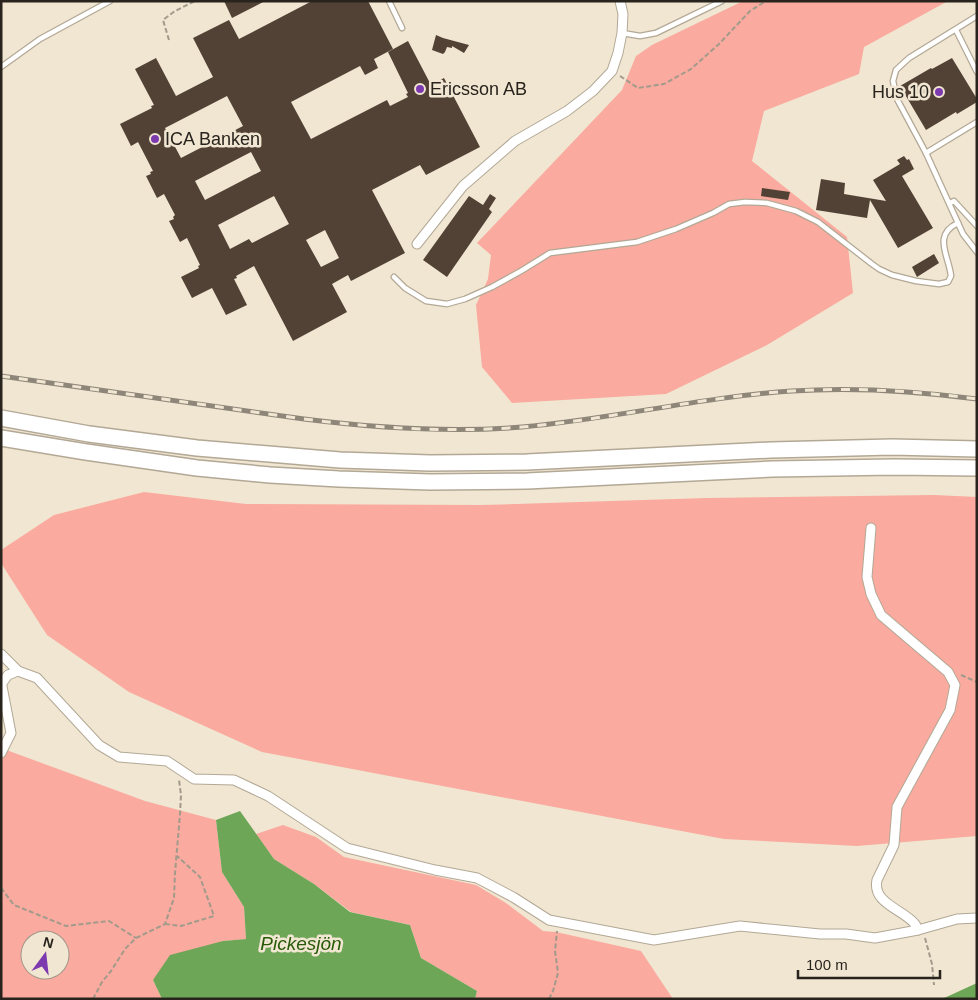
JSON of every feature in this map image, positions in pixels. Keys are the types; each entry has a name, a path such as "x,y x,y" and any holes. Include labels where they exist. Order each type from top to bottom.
{"highway":[{"path":"1,418 89,434 197,448 350,460 430,463 527,462 771,450 892,447 977,449"},
{"path":"1,438 197,468 339,479 430,482 527,481 773,469 977,468"}],"street":[{"path":"417,244 463,186 515,141 567,111 593,91 612,71 622,34 623,14 620,1"},
{"path":"871,528 867,577 871,594 881,614 948,672 955,685 950,710 897,807 894,845 876,886 880,896 886,903 920,929"},
{"path":"1,654 18,671 37,678 99,745 119,757 167,761 194,779 234,780 268,796 347,848 435,870 477,878 513,896 549,920 654,940 740,926 875,938 920,929 956,919 977,918"},
{"path":"1,753 11,734 2,682 8,675 18,671"}],"lane":[{"path":"1,68 40,39 110,1"},
{"path":"389,1 402,28"},
{"path":"622,34 640,36 656,33 722,1"},
{"path":"977,16 908,58 896,70 893,81 897,98 926,153 963,234 977,252"},
{"path":"956,30 977,72"},
{"path":"926,153 977,122"},
{"path":"950,203 954,201 977,226"},
{"path":"394,277 405,288 426,301 447,304 465,299 492,286 550,253 636,242 676,229 714,213 729,204 745,202 767,203 796,211 818,222 880,269 892,275 939,284 948,282 951,276 943,244 944,236 952,226 958,223"}],"path":[{"path":"168,40 163,20 175,11 195,1"},
{"path":"612,71 638,88 664,84 691,69 719,44 750,11 766,1"},
{"path":"951,678 960,675 977,682"},
{"path":"165,924 174,898 180,814 180,770"},
{"path":"93,999 102,982 125,949 136,938 165,924 181,926 214,916 200,877 176,856"},
{"path":"1,888 14,905 66,926 109,921 136,938"},
{"path":"549,999 558,973 555,951 556,921"},
{"path":"920,929 932,964 934,985"}],"shaded area":[{"path":"743,1 948,1 864,47 859,74 764,111 752,161 847,237 853,293 767,345 666,394 512,403 482,367 476,305 488,279 491,255 477,243 622,90 636,56 652,45"},
{"path":"144,492 246,504 482,505 707,498 934,495 977,497 977,836 857,846 724,839 262,752 129,692 47,635 1,563 1,550 54,515"},
{"path":"1,748 145,801 216,820 222,872 244,907 246,939 223,941 153,980 162,999 1,999"},
{"path":"283,825 316,837 344,857 476,885 506,903 543,931 556,932 641,951 673,999 475,999 477,991 421,958 410,925 351,912 314,884 274,859 256,834"}],"water":[{"name":"Pickesjön","path":"240,811 274,859 314,884 350,912 410,925 421,958 477,991 475,999 162,999 153,980 170,955 223,941 246,939 244,907 222,872 216,820"},
{"path":"977,983 977,999 942,999"}],"building":[{"path":"224,1 265,1 232,18"},
{"path":"312,1 368,1 393,49 374,59 378,68 365,75 360,66 291,102 311,139 387,100 390,106 408,97 406,94 408,93 388,52 408,41 431,85 444,78 480,147 426,175 420,165 372,190 405,253 351,281 348,275 332,284 347,312 293,341 254,266 234,279 247,305 226,315 212,288 192,298 181,277 199,268 198,266 200,265 187,238 180,242 169,221 174,219 175,215 164,194 157,198 146,176 153,171 138,142 131,146 120,124 152,108 151,106 154,105 135,69 156,58 176,96 213,77 193,38 229,20 239,39","holes":["227,96 243,126 181,158 165,128","251,152 261,171 205,200 195,181","274,196 289,224 252,243 249,239 230,249 218,225","325,230 339,258 321,267 306,240"]},
{"path":"436,35 469,45 464,53 452,46 452,48 447,47 443,54 432,50"},
{"name":"Hus 10","path":"952,58 977,102 926,130 900,86"},
{"path":"904,156 907,160 909,159 914,169 902,176 933,228 898,248 870,200 867,218 816,210 821,179 845,183 844,194 886,201 873,180 900,164 897,160"},
{"path":"762,188 790,192 788,200 761,196"},
{"path":"490,194 496,198 489,209 492,212 447,277 423,260 469,196 483,205"},
{"path":"934,254 939,263 917,277 912,267"}],"railway":[{"path":"1,376 304,419 385,427 467,430 522,427 590,419 724,398 792,391 838,389 885,390 977,399"}],"place":[{"name":"Ericsson AB","path":"420,89"},
{"name":"Hus 10","path":"939,92"},
{"name":"ICA Banken","path":"155,139"}]}
